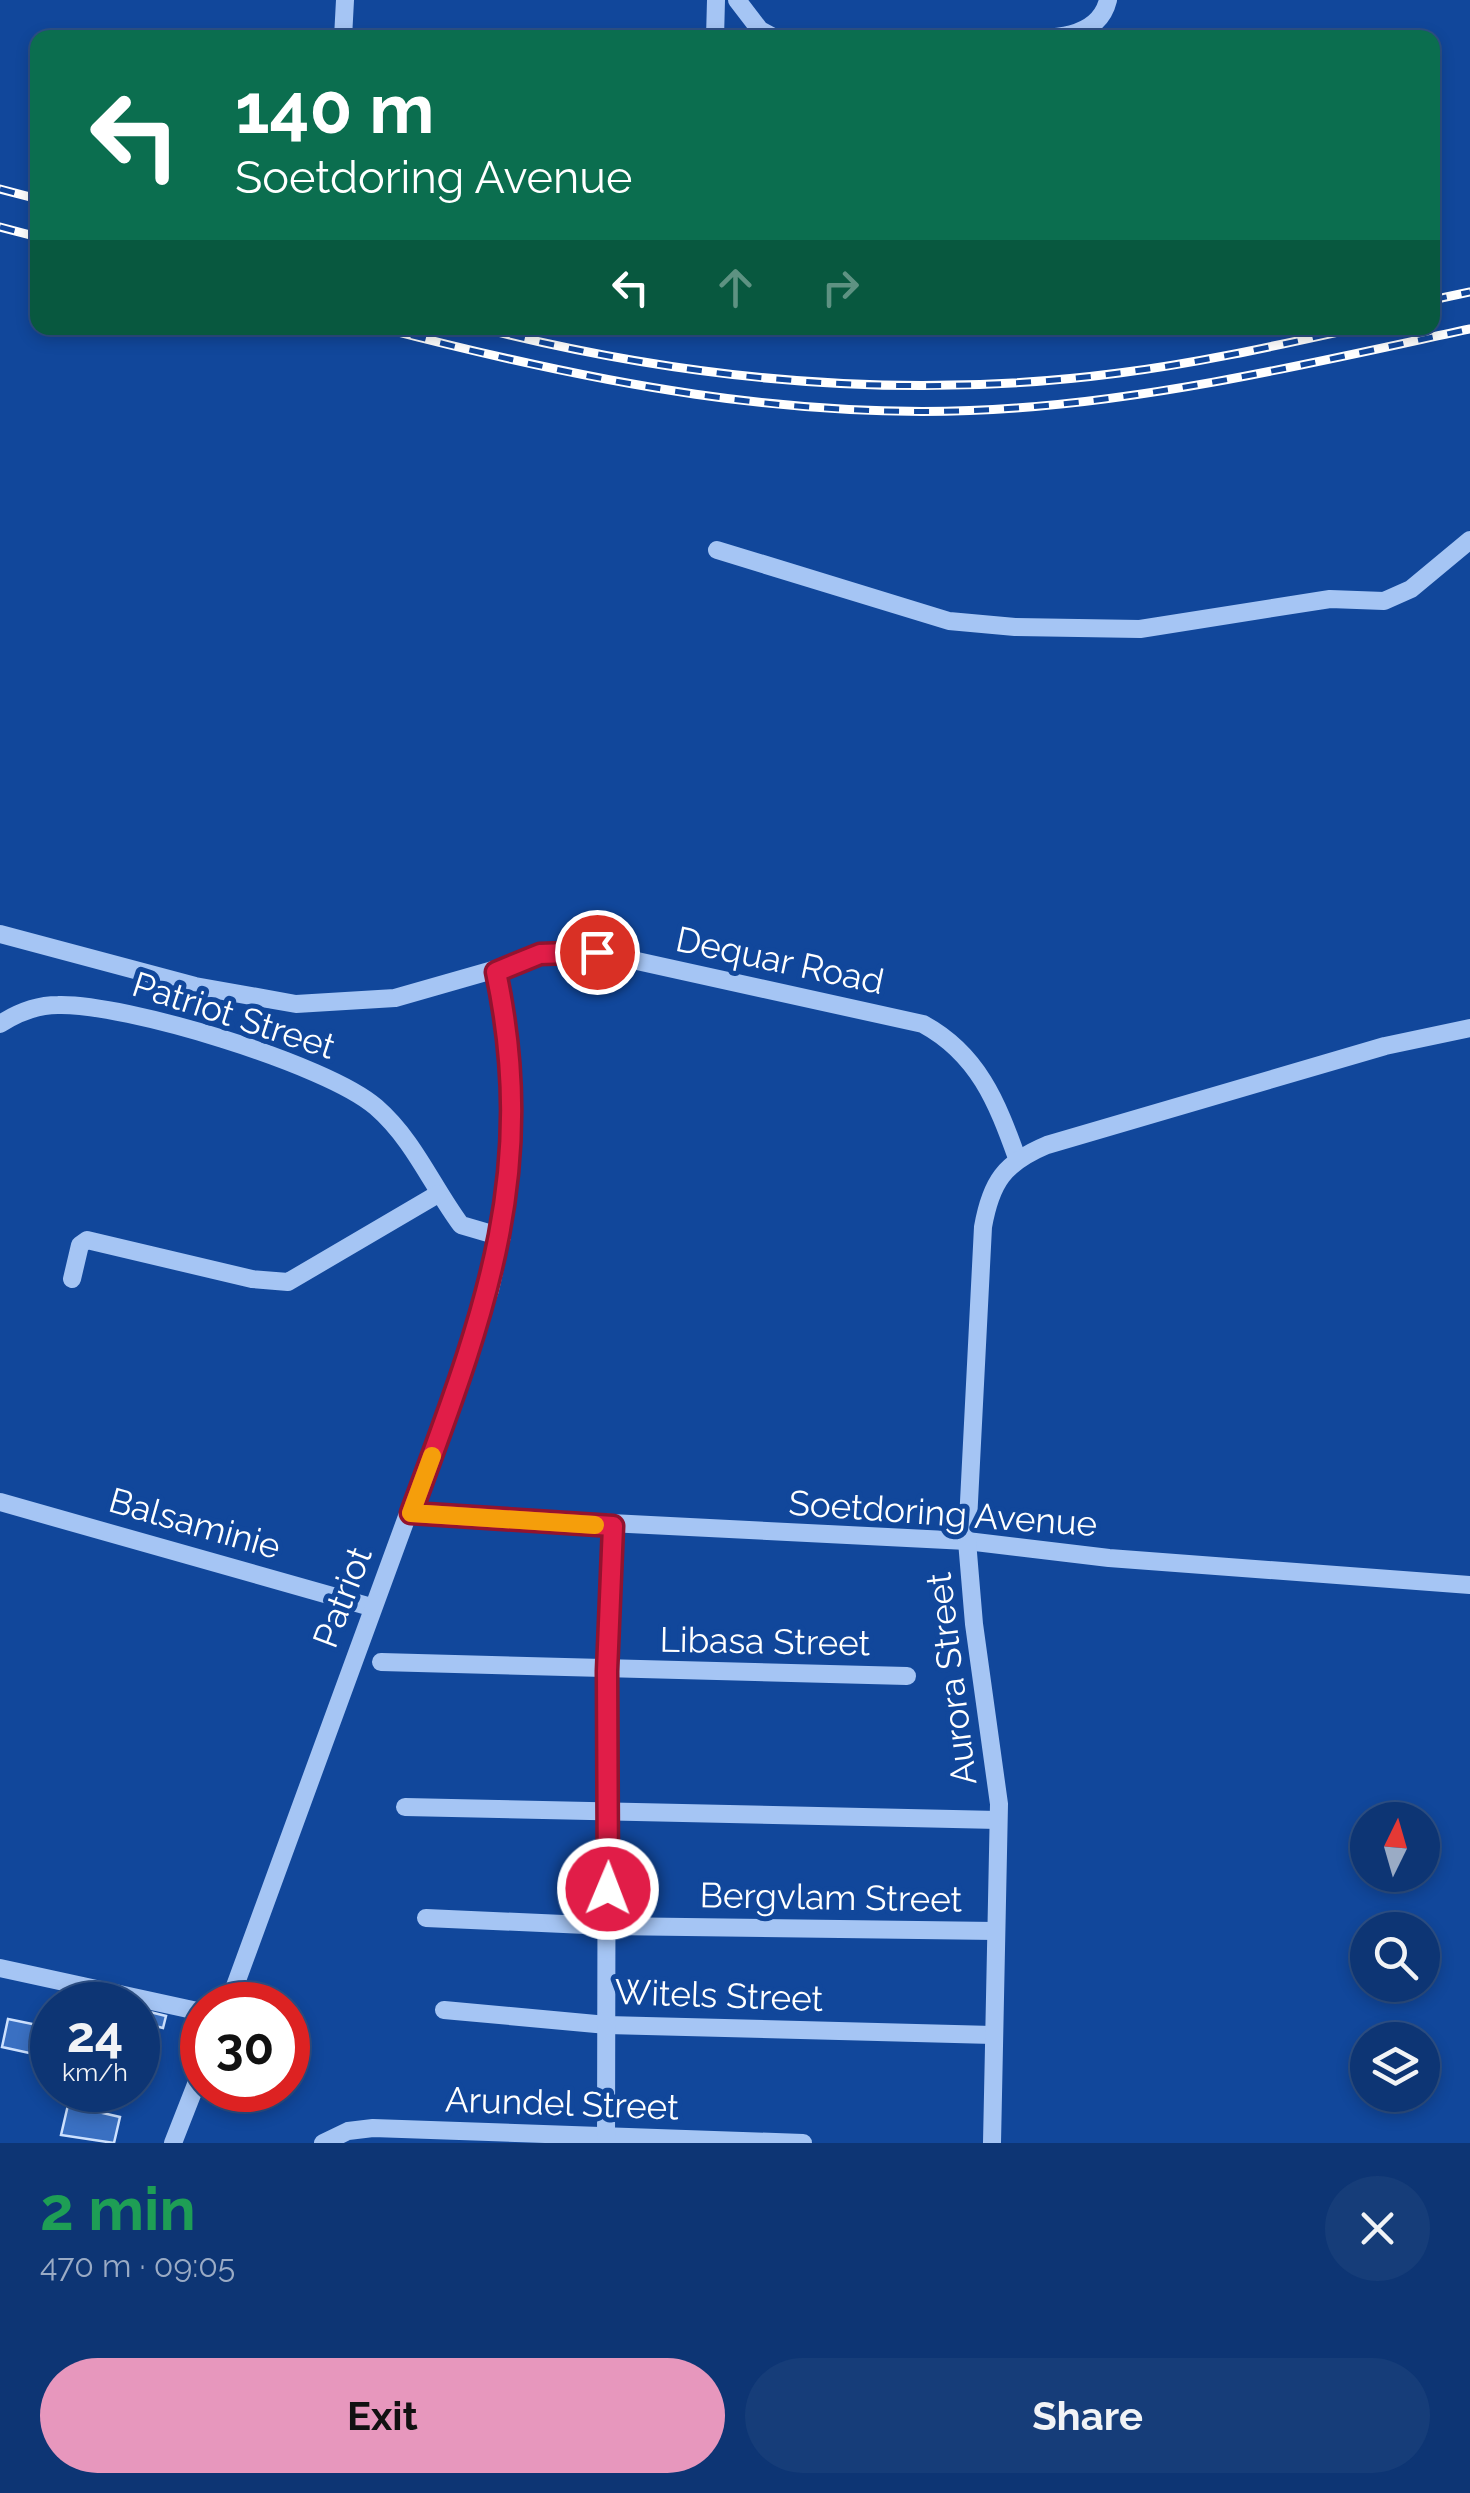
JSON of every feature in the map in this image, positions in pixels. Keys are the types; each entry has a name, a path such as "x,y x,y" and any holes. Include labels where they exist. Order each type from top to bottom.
{"street":[{"path":"344,30 346,0"},
{"path":"715,30 716,0"},
{"path":"737,0 764,30"},
{"path":"1088,30 1098,24 1108,0"},
{"path":"717,550 949,621 1015,627 1140,628 1190,624 1315,600 1384,601 1410,589 1470,540"},
{"name":"Dequar Road","path":"0,934 195,986 296,1004 394,998 496,972 540,954 597,952 924,1024 944,1036 981,1076 996,1099 1017,1158"},
{"name":"Patriot","path":"236,1982 372,1607 411,1513 474,1336 502,1237 514,1092 496,972"},
{"name":"Patriot Street","path":"0,1024 34,1008 100,1007 308,1068 357,1094 393,1122 462,1225 502,1237"},
{"path":"1017,1158 1385,1046 1470,1028"},
{"name":"Aurora Street","path":"992,2143 998,1820 968,1541 983,1227 991,1194 1017,1158"},
{"path":"72,1279 80,1246 92,1240 252,1279 288,1282 438,1194"},
{"name":"Balsaminie","path":"0,1502 372,1607"},
{"name":"Soetdoring Avenue","path":"411,1513 968,1541 1109,1558 1470,1585"},
{"path":"606,2140 610,1813 607,1671 613,1526"},
{"name":"Libasa Street","path":"381,1662 907,1676"},
{"path":"405,1807 998,1820"},
{"name":"Bergvlam Street","path":"426,1918 608,1926 996,1931"},
{"path":"0,1968 180,2007"},
{"name":"Witels Street","path":"444,2010 607,2025 993,2035"},
{"path":"173,2143 185,2112"},
{"name":"Arundel Street","path":"323,2143 348,2131 373,2128 606,2140 803,2143"}],"building":[{"path":"8,2019 30,2024 30,2053 2,2047"},
{"path":"66,2112 120,2117 114,2143 61,2135"}],"railway":[{"path":"0,189 30,197"},
{"path":"0,227 30,235"},
{"path":"1440,298 1470,292"},
{"path":"409,335 538,366 696,394 855,410 935,411 1016,408 1130,396 1470,329"},
{"path":"512,335 718,373 878,385 1038,381 1149,369 1324,335"}],"slow traffic":[{"path":"432,1456 411,1513 595,1525"}],"route":[{"path":"597,952 540,954 496,972 507,1023 514,1092 510,1177 502,1237 490,1290 411,1513 613,1526 607,1671 608,1889"}]}
